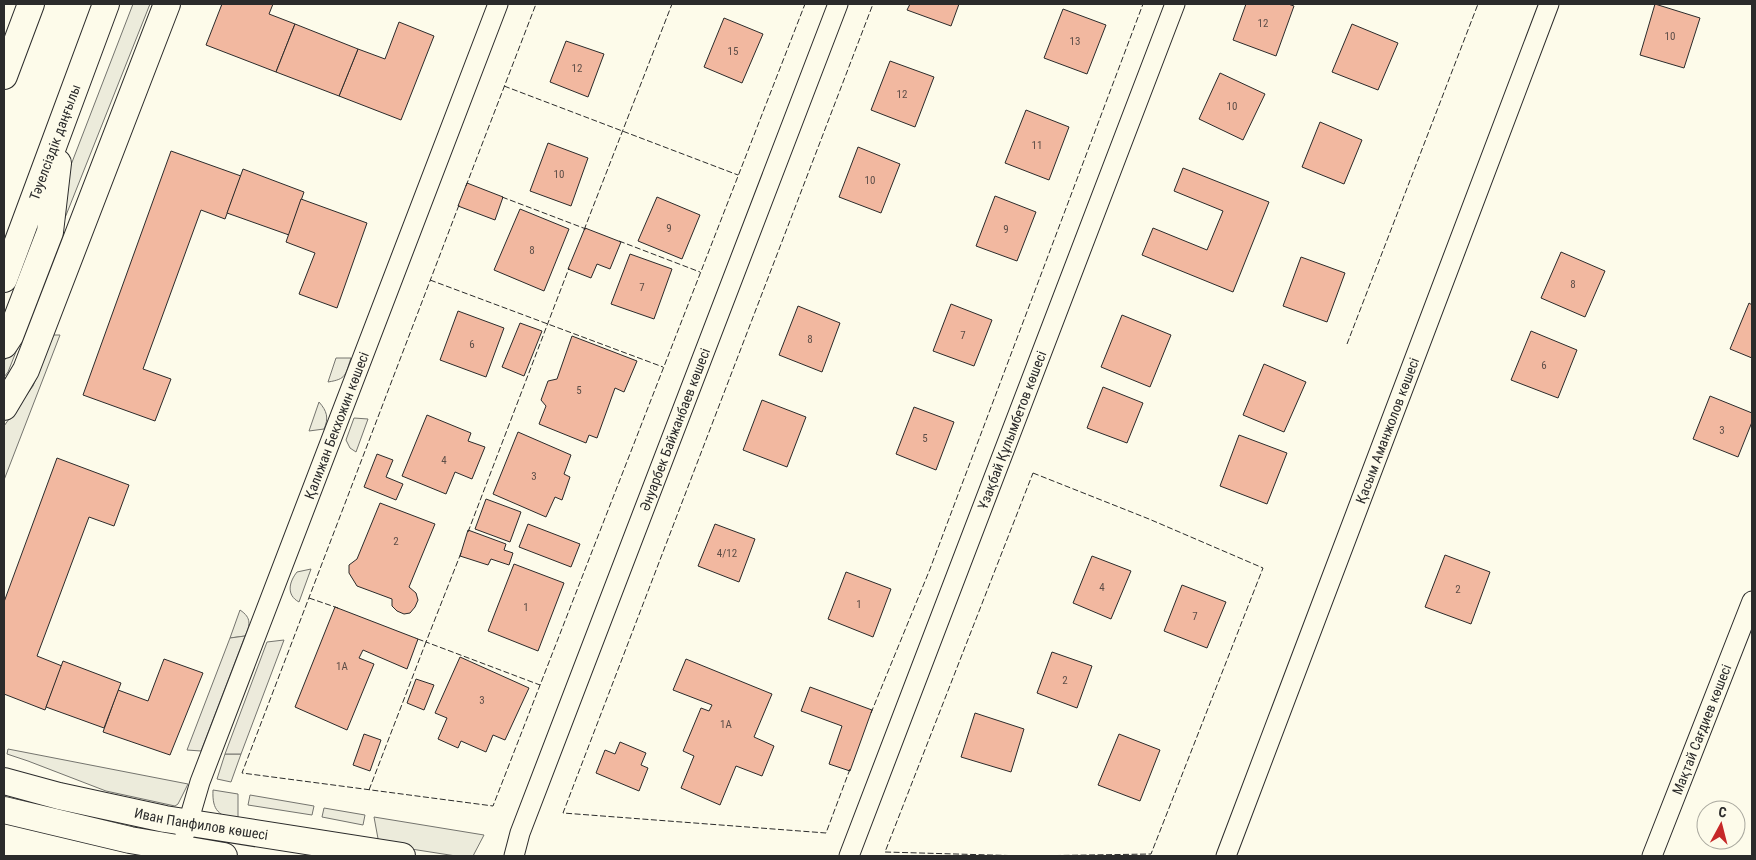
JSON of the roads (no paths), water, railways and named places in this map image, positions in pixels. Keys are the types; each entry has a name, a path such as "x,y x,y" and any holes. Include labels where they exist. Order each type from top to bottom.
{"main road":[{"path":"4,76 31,4"},
{"name":"Тәуелсіздік даңғылы","path":"4,279 106,4"},
{"path":"4,407 26,370 167,4"},
{"path":"4,345 10,336 50,232 62,121"},
{"path":"4,773 59,796"},
{"name":"Иван Панфилов көшесі","path":"4,781 59,796 166,819 402,856"},
{"name":"Иван Панфилов көшесі","path":"10,813 130,840 224,856"}],"street":[{"name":"Қалижан Бекхожин көшесі","path":"181,849 204,773 498,4"},
{"name":"Әнуарбек Байжанбаев көшесі","path":"514,856 520,832 838,4"},
{"name":"Ұзақбай Құлымбетов көшесі","path":"848,856 1175,4"},
{"name":"Қасым Аманжолов көшесі","path":"1226,856 1549,4"},
{"name":"Мақтай Сағдиев көшесі","path":"1652,856 1752,602"}]}
